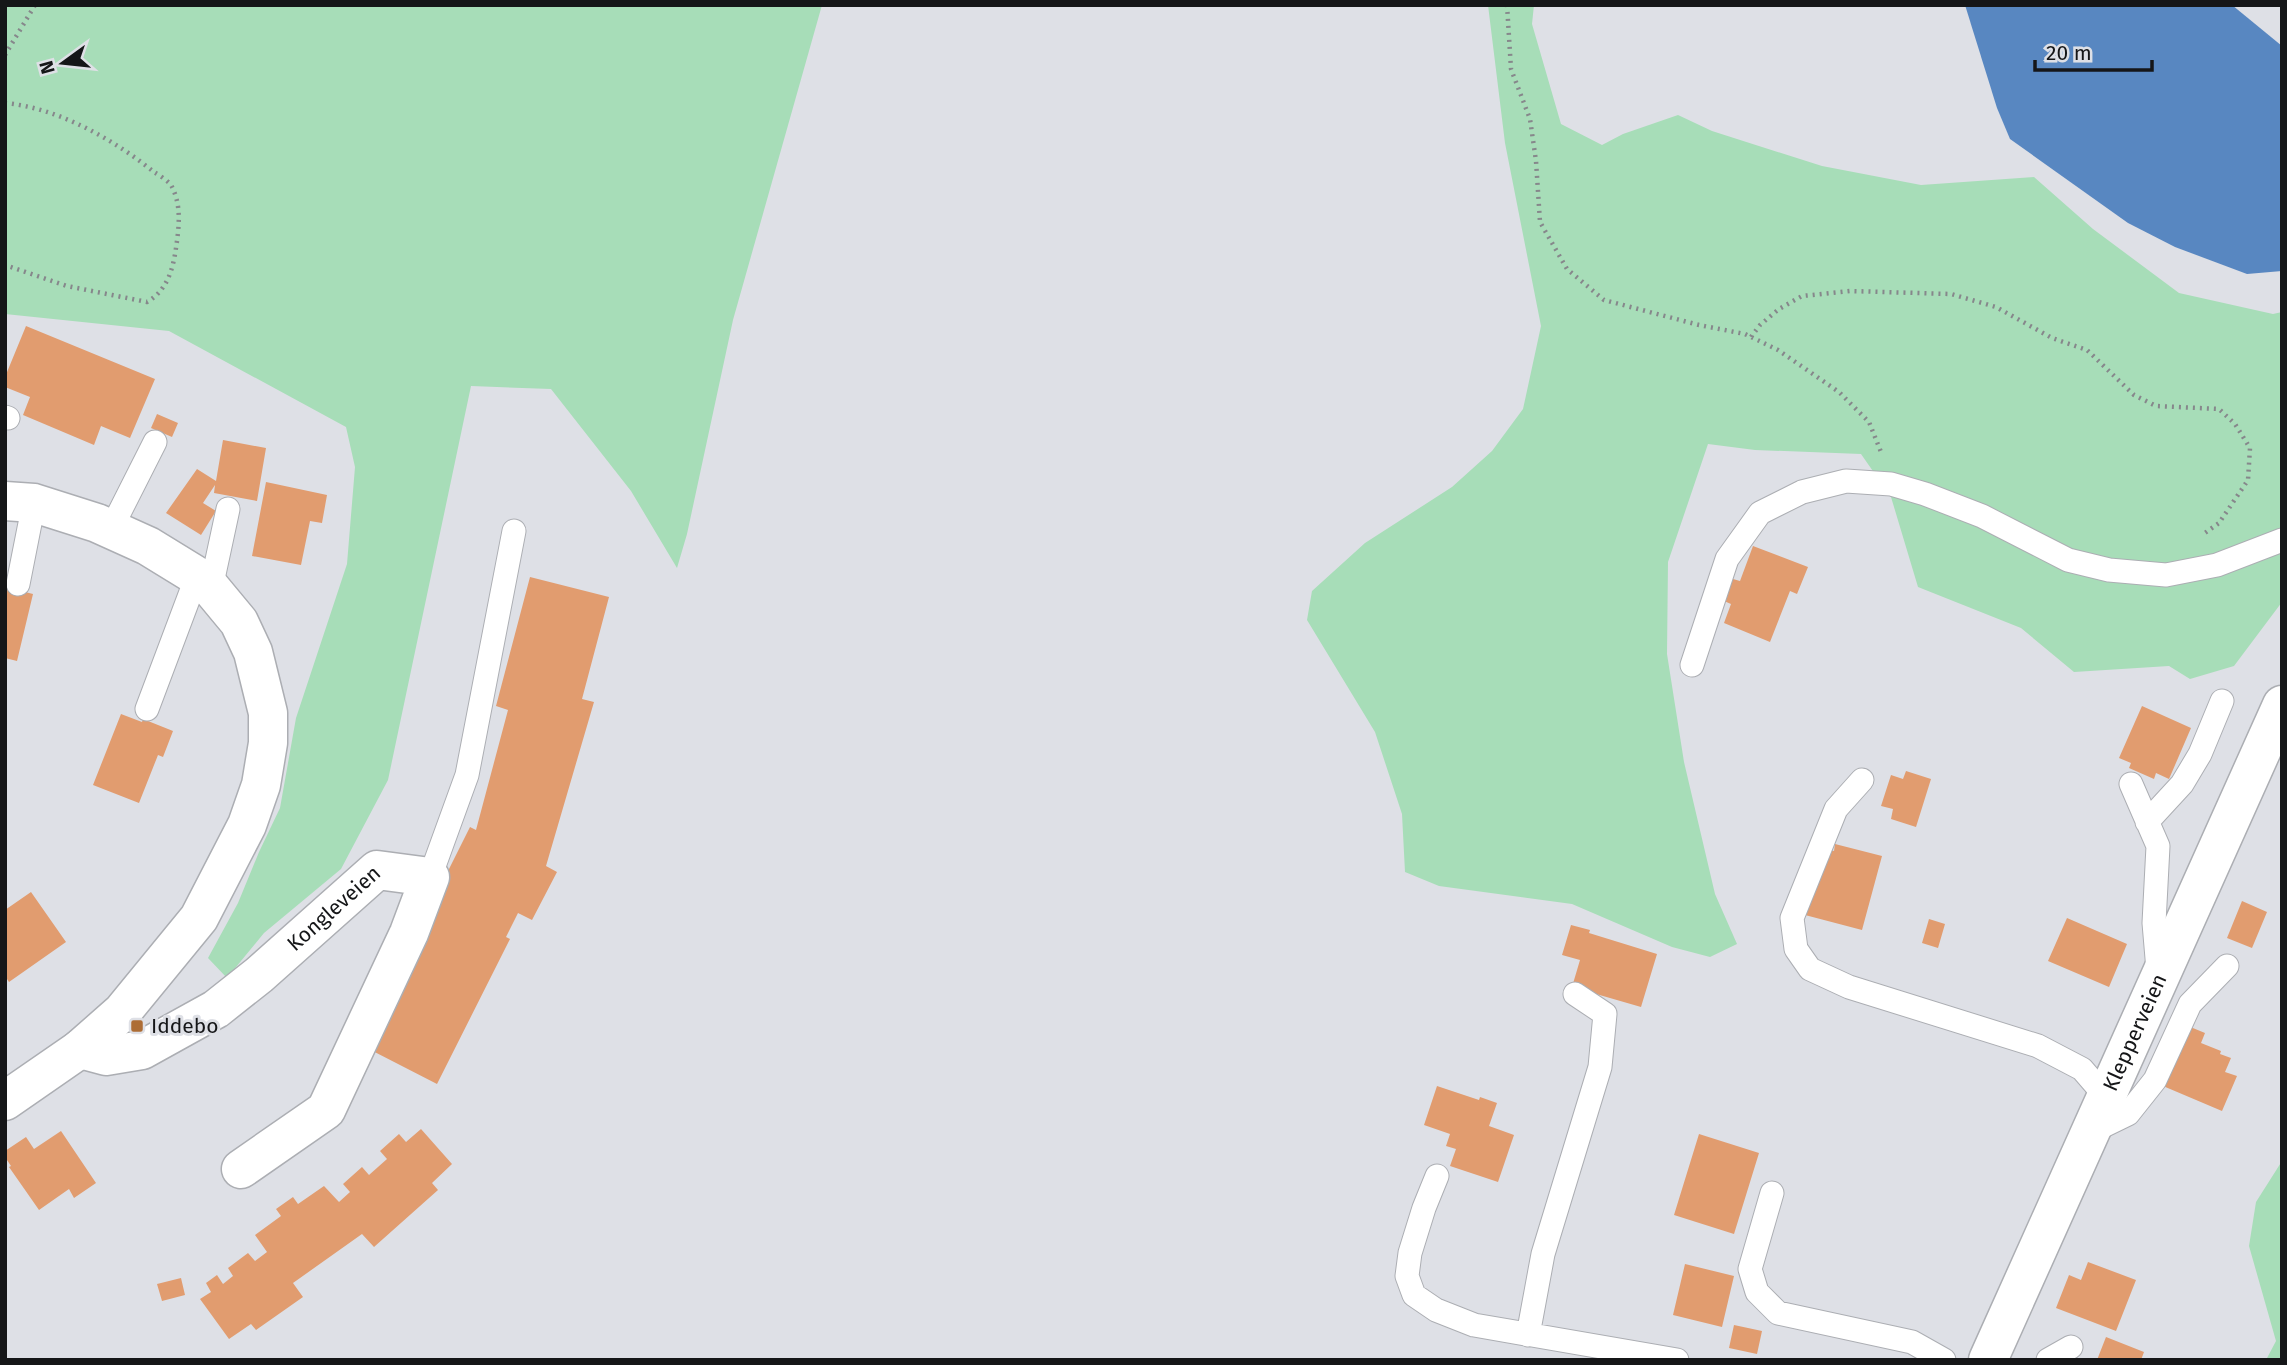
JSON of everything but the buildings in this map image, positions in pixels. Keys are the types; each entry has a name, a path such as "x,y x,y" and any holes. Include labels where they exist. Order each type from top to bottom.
{"street":[{"path":"5,1101 80,1049 122,1012 199,918 247,825 261,785 268,743 268,713 253,652 239,622 204,582 148,546 111,529 20,502"},
{"name":"Klepperveien","path":"1988,1360 2282,705"},
{"name":"Kongleveien","path":"80,1049 106,1056 142,1050 216,1009 259,975 377,870 430,877"},
{"path":"242,1169 326,1110 408,933 430,877"}],"lane":[{"path":"111,529 155,442"},
{"path":"1692,665 1727,559 1760,513 1801,492 1846,481 1884,483 1925,495 1982,516 2068,560 2109,570 2166,575 2217,565 2282,540"},
{"path":"18,584 20,502"},
{"path":"147,709 204,582 228,509"},
{"path":"430,877 467,775 514,531"},
{"path":"2147,822 2182,784 2200,754 2222,701"},
{"path":"1863,780 1836,809 1792,918 1796,948 1810,969 1849,988 2038,1046 2082,1069 2107,1098"},
{"path":"2131,784 2158,846 2154,923 2159,981"},
{"path":"2091,1132 2128,1114 2155,1080 2190,1004 2227,966"},
{"path":"1528,1335 1543,1254 1600,1067 1605,1014 1575,994"},
{"path":"1437,1176 1410,1252 1406,1276 1414,1295 1436,1310 1474,1325 1677,1360"},
{"path":"1772,1193 1750,1269 1757,1292 1778,1313 1912,1342 1944,1360"},
{"path":"2048,1360 2071,1347"}],"path":[{"path":"5,55 35,5"},
{"path":"1507,5 1511,69 1530,119 1540,222 1567,269 1604,300 1751,337 1778,350 1839,392 1870,422 1881,452 1884,483"},
{"path":"5,103 46,112 81,126 135,156 170,184 180,216 173,269 158,296 147,302 66,286 5,265"},
{"path":"1751,337 1760,325 1779,309 1802,296 1850,291 1951,294 1996,307 2052,338 2087,350 2134,396 2156,406 2219,409 2235,424 2250,448 2248,480 2219,523 2200,536"}],"green space":[{"path":"5,5 822,5 733,320 687,534 677,568 631,491 551,389 471,386 388,780 341,869 264,933 227,978 208,958 238,903 280,808 296,718 347,564 355,467 346,427 169,331 5,314"},
{"path":"1488,5 1534,5 1532,24 1561,124 1602,145 1623,134 1678,115 1712,131 1822,166 1921,185 2034,177 2093,229 2179,293 2273,314 2282,312 2282,602 2234,666 2190,679 2169,666 2074,672 2021,628 1918,587 1891,497 1861,454 1755,450 1708,444 1668,562 1667,654 1684,762 1715,894 1737,944 1710,957 1672,947 1572,904 1439,886 1405,872 1402,814 1375,732 1307,620 1312,591 1365,543 1452,487 1492,451 1523,409 1541,326 1505,143"},
{"path":"2282,1161 2282,1360 2266,1360 2276,1341 2249,1246 2256,1202"}],"water":[{"path":"1965,5 2232,5 2282,46 2282,271 2247,274 2175,247 2128,223 2010,139 1997,108"}],"place":[{"name":"Iddebo","path":"137,1026"}]}
